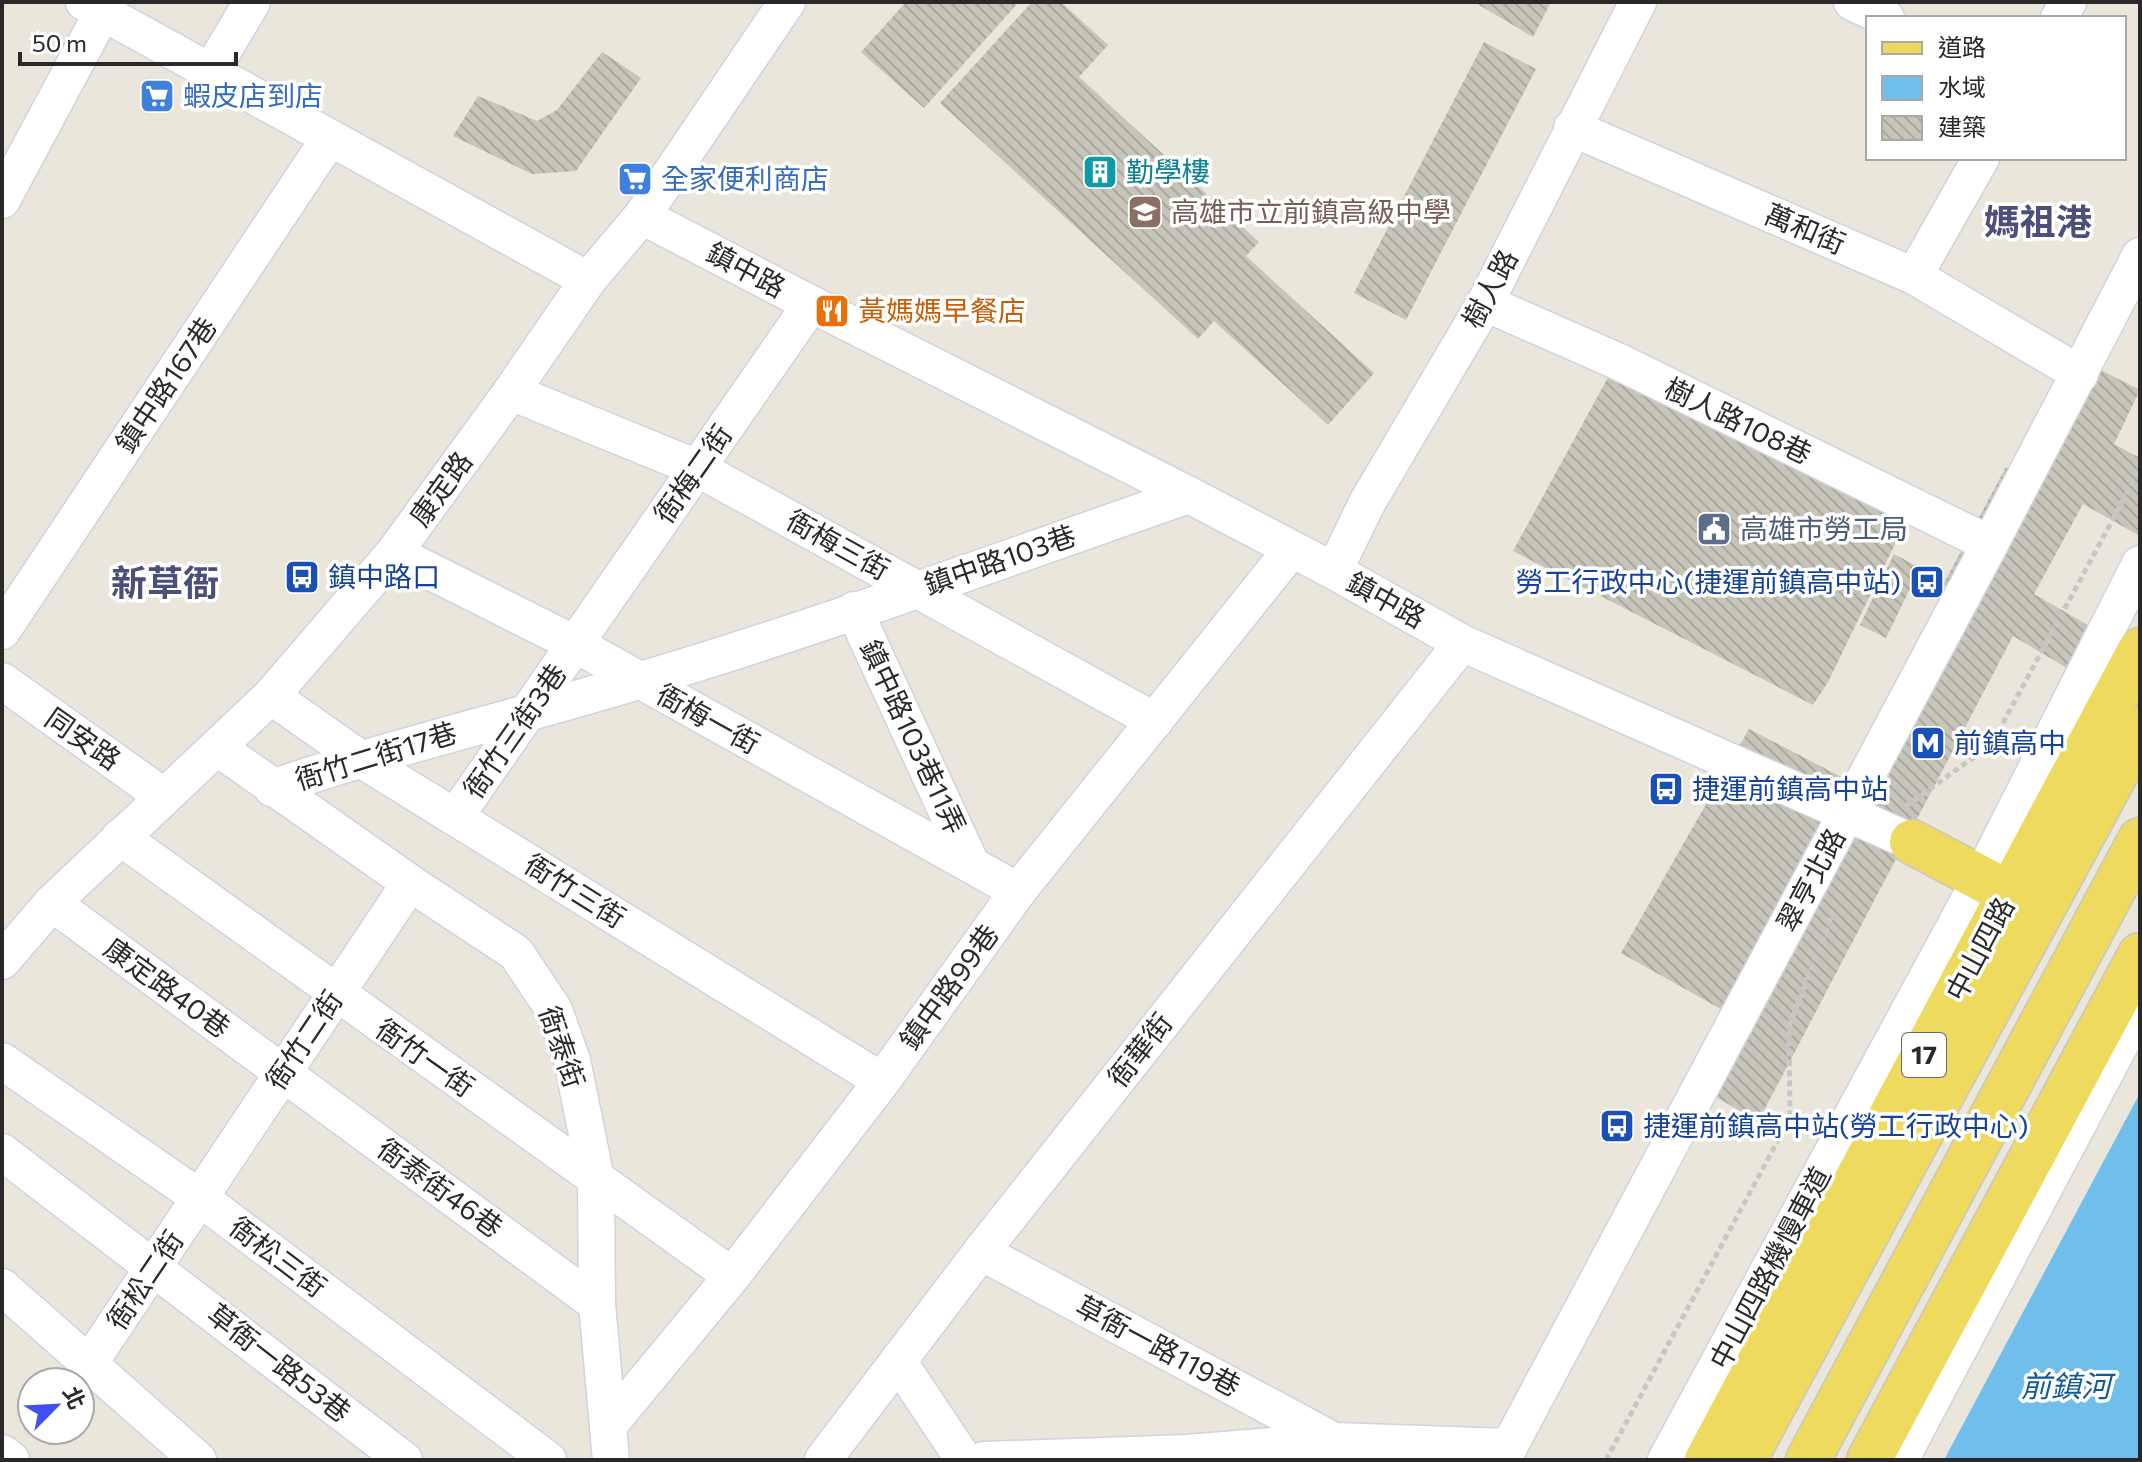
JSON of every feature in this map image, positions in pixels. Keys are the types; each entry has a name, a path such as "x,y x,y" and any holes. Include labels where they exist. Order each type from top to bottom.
{"main road":[{"name":"中山四路","path":"1707,1460 2140,650"},
{"name":"中山四路","path":"1744,1460 2011,894 2140,729"},
{"name":"鎮中路","path":"1878,828 2139,959"},
{"path":"1808,1460 2140,840"},
{"path":"1869,1460 2139,959"}],"street":[{"path":"210,73 252,2"},
{"name":"康定路","path":"2,961 52,903 271,696 394,553 588,280 642,216 787,2"},
{"name":"樹人路","path":"1334,571 1367,503 1485,303 1638,2"},
{"path":"1852,2 1882,16"},
{"path":"2,200 98,5 210,73 588,280"},
{"name":"萬和街","path":"1572,128 1914,276 2080,374"},
{"name":"鎮中路167巷","path":"2,631 329,139"},
{"path":"1914,276 1980,160"},
{"name":"鎮中路","path":"642,216 1189,495 1462,643 1878,828"},
{"name":"翠亨北路","path":"1506,1453 1878,828 1990,544 2140,256"},
{"name":"樹人路108巷","path":"1485,303 1617,361 1990,544"},
{"name":"衙梅二街","path":"575,644 811,304"},
{"name":"衙梅三街","path":"511,392 697,468 1155,721"},
{"name":"鎮中路103巷","path":"640,681 1189,495"},
{"name":"鎮中路99巷","path":"609,1425 732,1276 882,1081 1018,891 1291,550"},
{"name":"衙梅一街","path":"394,553 575,644 1018,891"},
{"name":"中山四路機慢車道","path":"1666,1460 2011,894 2140,564"},
{"name":"鎮中路103巷11弄","path":"854,610 971,864"},
{"name":"衙華街","path":"823,1460 981,1252 1462,643"},
{"name":"衙竹三街3巷","path":"455,817 575,644"},
{"name":"同安路","path":"2,681 163,796"},
{"name":"衙竹二街17巷","path":"272,788 359,758 640,681"},
{"name":"衙竹三街","path":"271,696 359,758 882,1081"},
{"name":"衙泰街","path":"218,748 410,883 516,953 554,1010 572,1060 596,1179 597,1304 611,1460"},
{"name":"衙竹一街","path":"120,837 732,1276"},
{"name":"衙竹二街","path":"200,1198 410,883"},
{"name":"康定路40巷","path":"52,903 283,1072"},
{"path":"1900,1460 2140,1007"},
{"name":"衙松三街","path":"2,1061 200,1198 548,1460"},
{"name":"衙泰街46巷","path":"283,1072 597,1304"},
{"name":"草衙一路53巷","path":"2,1152 404,1460"},
{"name":"衙松二街","path":"90,1362 200,1198"},
{"name":"草衙一路119巷","path":"981,1252 1334,1441"},
{"path":"2,1287 198,1460"},
{"path":"898,1361 964,1460"},
{"path":"984,1460 1188,1456 1334,1441 1506,1453"},
{"path":"2,1453 11,1460"}],"path":[{"path":"1878,828 1974,757 1997,734 2140,469"},
{"path":"1606,1460 1790,1118 1789,1027 1836,904"}],"water":[{"name":"前鎮河","path":"2140,1093 2140,1460 1944,1460"}],"building":[{"path":"906,2 1019,2 924,108 861,52"},
{"name":"勤學樓","path":"1032,2 1061,2 1108,45 1079,77 1259,242 1246,256 1374,373 1328,425 1214,321 1198,339 940,103"},
{"path":"1474,2 1551,2 1533,37"},
{"path":"1484,42 1536,69 1406,320 1354,293"},
{"path":"602,52 641,78 576,171 532,174 453,136 478,96 537,121 557,110"},
{"path":"2079,359 2140,390 2114,444 2140,458 2140,536 2083,504 2034,594 2140,655 2140,712 2013,636 1758,1122 1708,1092 1744,1022 1621,953 1749,729 1851,782 1956,591 1943,585 2006,467 2018,474"},
{"name":"高雄市勞工局","path":"1617,361 1913,507 1828,682 1813,705 1513,551"},
{"path":"1894,554 1920,568 1886,638 1860,625"}],"place":[{"name":"蝦皮店到店","path":"157,96"},
{"name":"勤學樓","path":"1100,172"},
{"name":"全家便利商店","path":"635,179"},
{"name":"高雄市立前鎮高級中學","path":"1145,212"},
{"name":"黃媽媽早餐店","path":"832,311"},
{"name":"高雄市勞工局","path":"1714,529"},
{"name":"鎮中路口","path":"302,577"},
{"name":"勞工行政中心(捷運前鎮高中站)","path":"1927,582"},
{"name":"前鎮高中","path":"1928,743"},
{"name":"捷運前鎮高中站","path":"1666,789"},
{"name":"捷運前鎮高中站(勞工行政中心)","path":"1617,1126"}],"district":[{"name":"媽祖港","path":"2038,222"},
{"name":"新草衙","path":"165,583"}]}
